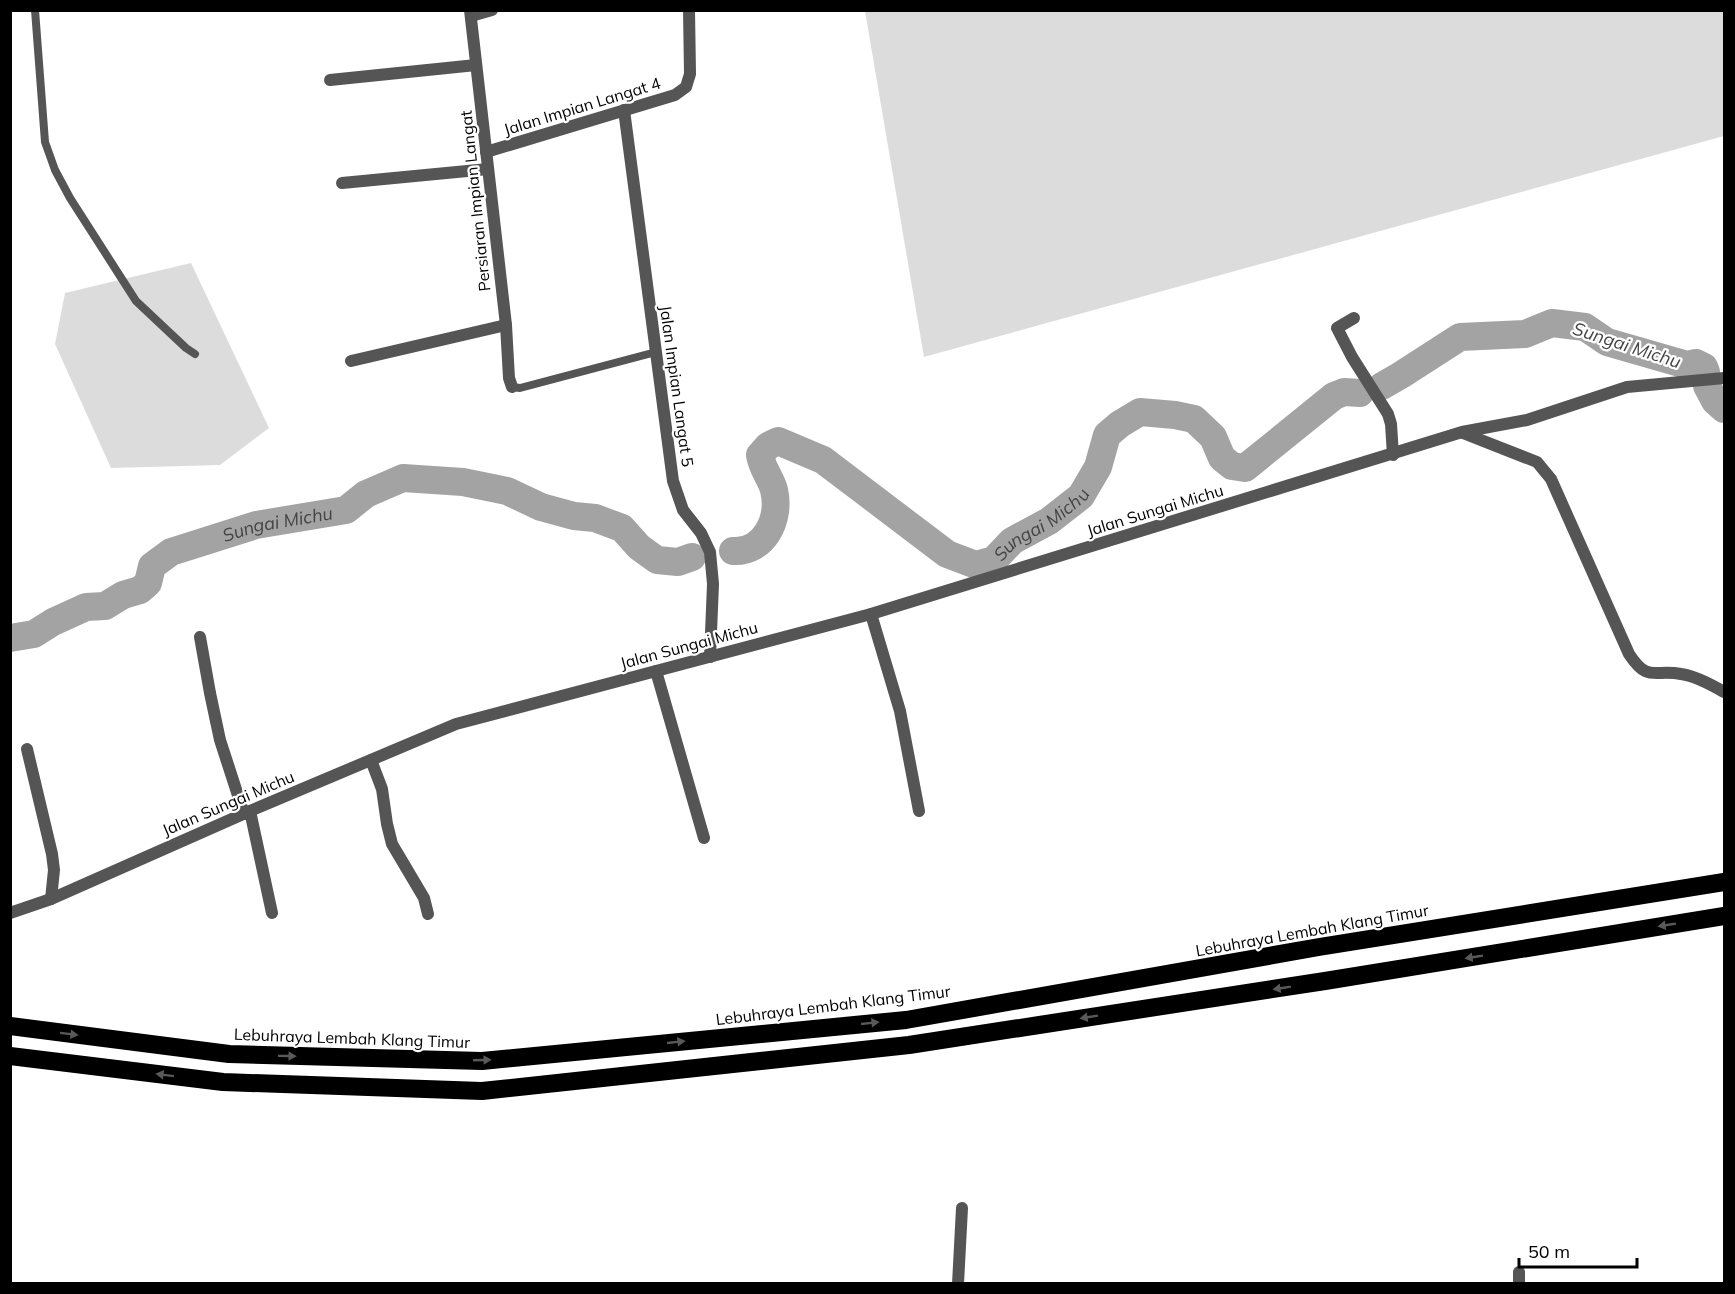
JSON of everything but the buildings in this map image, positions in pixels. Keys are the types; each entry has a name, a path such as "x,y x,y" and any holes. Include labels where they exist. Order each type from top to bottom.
{"highway":[{"name":"Lebuhraya Lembah Klang Timur","path":"10,1026 229,1054 482,1061 906,1020 1307,949 1725,882"},
{"path":"10,1056 223,1082 482,1091 909,1045 1725,916"}],"street":[{"path":"471,13 492,10"},
{"name":"Jalan Impian Langat 4","path":"486,152 675,94 686,87 690,74 689,10"},
{"name":"Persiaran Impian Langat","path":"471,13 506,325 508,378 512,387"},
{"path":"330,80 476,65"},
{"name":"Jalan Impian Langat 5","path":"624,110 673,481 683,510 701,533 710,552 713,584 710,657"},
{"path":"342,183 488,169"},
{"path":"1354,318 1338,328 1352,357 1388,414 1392,424 1393,455"},
{"path":"351,361 506,325"},
{"name":"Jalan Sungai Michu","path":"10,913 51,899 247,812 456,724 871,614 1462,432 1527,420 1627,387 1725,378"},
{"path":"1462,432 1537,462 1551,479 1629,654 1638,668 1652,674 1681,674 1725,692"},
{"path":"871,614 900,711 919,811"},
{"path":"200,637 220,740 247,812 272,913"},
{"path":"656,671 704,838"},
{"path":"27,749 52,854 54,870 51,899"},
{"path":"371,760 382,789 392,844 424,898 428,914"},
{"path":"958,1284 962,1208"}],"lane":[{"path":"36,10 44,133 55,170 70,198 136,301 195,354"},
{"path":"512,387 520,388 656,352"}],"shaded area":[{"path":"865,11 1724,11 1724,136 924,357"},
{"path":"191,263 269,428 220,465 111,468 55,344 65,293"}],"waterway":[{"name":"Sungai Michu","path":"1382,386 1460,337 1525,334 1552,323 1585,327 1607,342 1687,365 1696,363 1704,367 1706,372"},
{"name":"Sungai Michu","path":"1707,386 1715,401 1724,409"},
{"name":"Sungai Michu","path":"733,551 753,546 768,532 772,523 776,501 771,481 760,455 768,446 778,441 823,460 947,554 976,565 994,560 1012,541 1049,521 1081,496 1098,467 1107,435 1140,412 1194,419 1213,437 1222,458 1232,466 1245,468 1334,396 1344,392 1360,393"},
{"name":"Sungai Michu","path":"10,638 34,634 53,622 86,607 105,606 123,595 140,590 148,583 152,566 171,552 256,525 346,510 366,494 403,478 463,482 507,491 541,507 574,516 595,518 622,528 639,547 657,560 678,562 692,557"}]}
